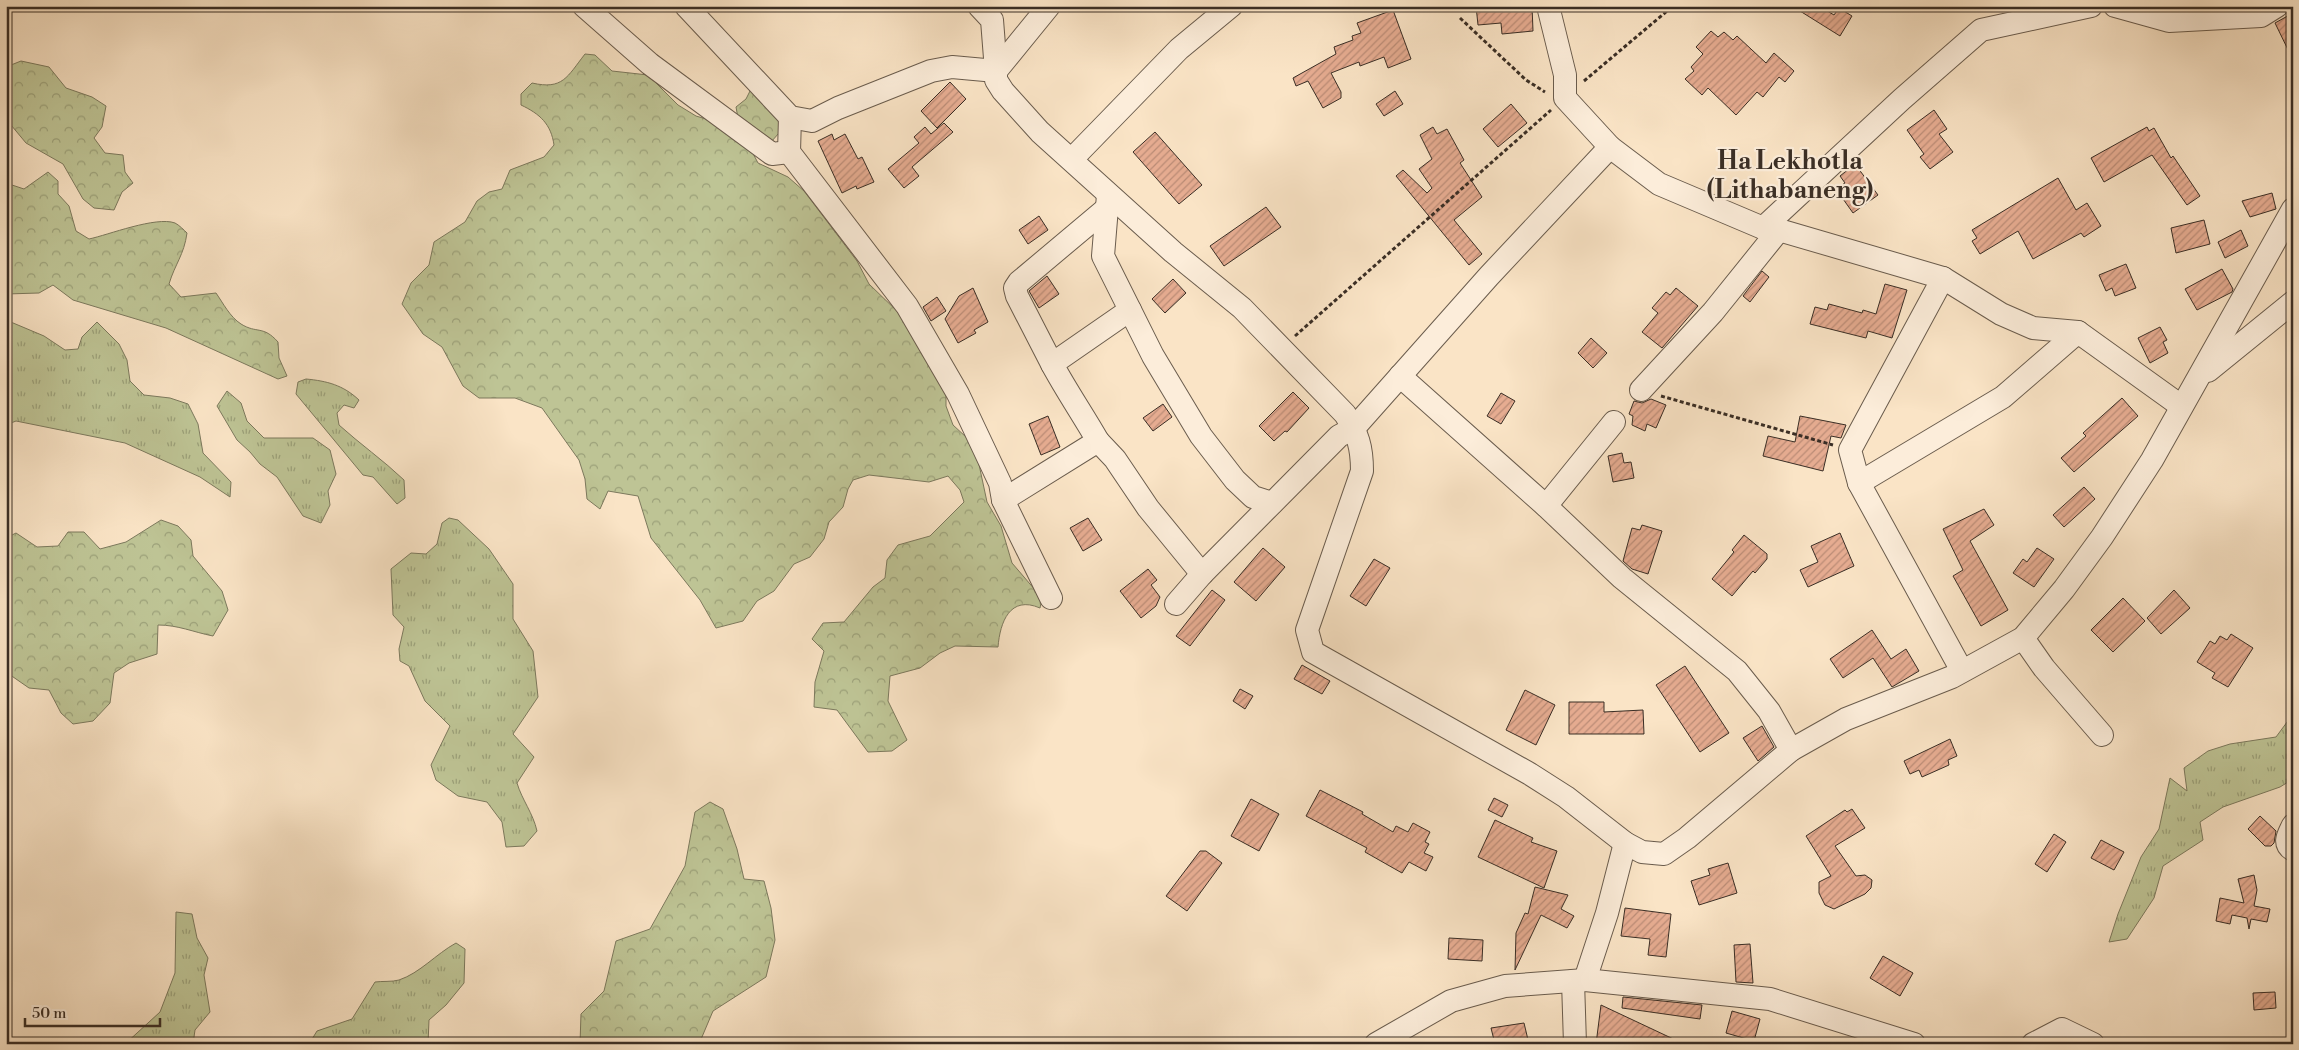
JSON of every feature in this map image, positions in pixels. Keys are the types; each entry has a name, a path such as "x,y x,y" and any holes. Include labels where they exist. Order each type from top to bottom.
{"street":[{"path":"584,6 650,64 772,154 789,152"},
{"path":"686,6 790,117 812,121 838,108 931,71 952,66 996,71"},
{"path":"979,6 992,20 996,80 1003,91 1040,132 1072,159 1107,202 1242,308 1345,414 1354,428 1362,450 1362,471 1307,630 1313,652 1530,774 1566,797 1625,842 1642,852 1664,854 1687,838 1791,750 1846,719 1962,671 2022,638 2064,589 2102,537 2152,460 2293,209"},
{"path":"996,71 1049,6"},
{"path":"1072,159 1179,49 1231,6"},
{"path":"1548,6 1564,74 1565,98 1610,147 1659,184 1771,229 1943,278 2001,314 2032,328 2078,332 2181,406"},
{"path":"1641,390 1713,312 1771,229 1895,105 1981,30 2091,6"},
{"path":"2115,6 2169,21 2261,16 2277,6"},
{"path":"790,117 789,152 907,306 958,394 1000,483 1003,500 1051,598"},
{"path":"1176,604 1202,574 1339,436 1354,428 1489,276 1610,147"},
{"path":"1107,202 1103,256 1153,356 1201,436 1235,480 1253,497 1272,503"},
{"path":"1107,202 1018,282 1015,288 1017,296 1064,387 1078,406 1098,441 1115,459 1148,508 1202,574"},
{"path":"1943,278 1850,450 1859,483 1962,671"},
{"path":"2197,380 2293,302"},
{"path":"1052,364 1130,310"},
{"path":"1859,483 2003,397 2078,332"},
{"path":"1400,376 1546,506 1622,578 1737,671 1769,712 1791,750"},
{"path":"1546,506 1614,422"},
{"path":"1003,500 1098,441"},
{"path":"2022,638 2044,668 2102,735"},
{"path":"2293,825 2286,839 2293,850"},
{"path":"1575,1044 1579,980 1607,912 1625,842"},
{"path":"1376,1044 1451,1001 1505,986 1579,980 1770,999 1914,1044"},
{"path":"2034,1043 2062,1028 2093,1044"}],"path":[{"path":"1281,348 1565,98 1673,6"},
{"path":"1460,18 1526,80 1545,92 1565,98"},
{"path":"1641,390 1850,450"}],"green space":[{"path":"585,54 595,55 612,71 648,75 678,105 696,116 716,122 749,146 758,163 788,177 804,191 857,261 869,284 899,313 946,390 946,406 953,425 966,437 977,455 987,502 1001,526 1012,563 1042,598 1040,608 1021,605 1008,613 1001,629 998,647 955,646 940,653 920,668 890,676 888,701 907,740 892,751 868,752 837,710 814,707 815,682 824,651 812,639 823,623 844,622 873,587 885,578 887,560 898,545 930,536 964,502 960,490 948,476 929,482 869,475 853,480 848,489 843,507 829,522 824,539 810,557 794,564 774,591 757,601 743,621 716,628 700,600 651,538 638,496 608,491 600,509 587,499 585,479 579,460 542,408 515,398 479,398 463,386 442,347 423,334 402,304 411,283 429,265 434,242 465,222 477,201 489,192 502,189 510,170 544,157 554,145 544,120 521,105 521,94 532,83 551,85 563,80"},
{"path":"21,61 49,67 66,88 92,97 106,106 102,127 94,138 105,153 123,155 125,172 133,183 122,192 114,210 94,208 83,199 63,164 26,143 6,119 6,67"},
{"path":"752,87 782,113 779,133 771,142 738,118 736,107 746,99"},
{"path":"48,172 58,181 58,194 69,206 76,231 89,239 156,222 175,223 187,233 182,254 169,284 181,297 216,293 233,318 251,329 268,333 278,342 279,358 287,376 278,379 166,328 73,300 53,285 39,293 6,294 6,183 24,189"},
{"path":"6,320 44,336 65,350 78,349 82,337 97,322 119,344 127,360 130,381 144,395 170,398 188,404 198,424 203,453 231,482 230,497 200,477 125,443 16,421 6,425"},
{"path":"306,379 334,385 347,391 359,400 354,408 344,405 337,413 339,425 404,480 405,498 397,504 373,477 363,475 296,394 298,382"},
{"path":"227,391 241,403 247,421 264,438 313,438 330,450 336,474 328,491 330,505 321,523 303,516 277,477 260,464 237,440 217,406"},
{"path":"449,518 458,520 489,549 513,584 513,619 533,651 538,697 513,734 534,757 517,783 537,831 524,846 506,847 502,822 487,802 458,796 436,780 431,765 450,726 425,701 409,666 400,661 399,649 404,627 393,615 391,569 411,553 426,554 437,544 442,523"},
{"path":"161,520 178,526 191,540 193,556 222,591 228,610 213,636 179,627 158,625 157,654 129,663 114,673 110,703 93,721 73,724 61,713 49,690 29,688 6,672 6,538 16,533 37,547 58,546 68,532 84,532 100,549 126,542"},
{"path":"2293,714 2293,779 2280,787 2223,807 2200,822 2203,840 2163,866 2154,898 2127,939 2109,942 2141,857 2159,829 2170,778 2187,791 2184,768 2208,751 2230,744 2276,737"},
{"path":"710,802 723,809 737,849 744,879 764,881 771,908 775,940 766,977 713,1011 699,1044 580,1044 581,1014 604,991 616,941 650,929 685,866 695,812"},
{"path":"176,912 192,914 197,938 208,958 204,975 210,1012 195,1030 193,1044 125,1044 160,1012 175,973"},
{"path":"456,943 465,949 464,983 446,1005 429,1020 428,1044 309,1044 317,1031 352,1019 375,982 396,981 407,977"}],"building":[{"path":"1476,6 1532,6 1533,31 1502,34 1501,23 1478,25"},
{"path":"1792,6 1819,6 1834,15 1839,8 1852,16 1840,36"},
{"path":"1393,10 1411,59 1388,68 1384,57 1360,66 1359,62 1331,73 1341,92 1341,98 1323,108 1308,81 1296,86 1293,78 1336,54 1334,47 1353,40 1352,36 1361,33 1357,23"},
{"path":"2293,13 2293,60 2275,23"},
{"path":"1711,31 1718,37 1724,32 1733,40 1737,36 1766,63 1774,53 1794,71 1785,82 1779,77 1763,97 1757,92 1736,115 1708,88 1702,95 1685,79 1694,71 1691,67 1703,54 1696,47"},
{"path":"950,82 966,99 937,128 921,111"},
{"path":"1395,91 1403,104 1384,116 1376,104"},
{"path":"1511,104 1527,123 1498,147 1483,129"},
{"path":"1934,110 1947,129 1939,134 1953,152 1930,169 1920,157 1924,154 1907,130"},
{"path":"944,123 953,132 912,167 919,176 904,188 888,169 919,143 914,137 925,127 931,134"},
{"path":"1433,127 1437,134 1447,129 1464,160 1460,163 1482,197 1454,220 1482,254 1469,265 1396,176 1403,170 1427,193 1432,188 1419,169 1432,159 1420,135"},
{"path":"2147,127 2149,131 2154,128 2171,158 2173,156 2200,196 2187,205 2152,155 2104,182 2091,158"},
{"path":"1155,132 1202,185 1179,204 1133,152"},
{"path":"832,134 834,140 845,134 858,159 862,157 874,182 857,189 856,186 842,193 818,141"},
{"path":"1855,164 1878,195 1853,213 1836,189 1845,183 1840,176"},
{"path":"2058,178 2076,210 2087,203 2101,226 2084,237 2081,233 2033,259 2018,231 1980,254 1972,241 1977,238 1972,230"},
{"path":"2272,193 2276,209 2250,217 2242,201"},
{"path":"1266,207 1281,227 1224,266 1210,246"},
{"path":"1039,216 1048,230 1028,244 1019,230"},
{"path":"2204,220 2210,244 2176,253 2171,228"},
{"path":"2241,230 2248,246 2225,258 2218,242"},
{"path":"2126,264 2136,288 2115,296 2112,288 2106,291 2099,275"},
{"path":"2222,269 2233,289 2232,292 2197,310 2185,289"},
{"path":"1762,271 1769,277 1750,302 1743,296"},
{"path":"1047,276 1059,294 1039,308 1029,291"},
{"path":"1173,279 1186,293 1165,313 1152,299"},
{"path":"1885,284 1907,290 1892,338 1868,331 1866,338 1810,324 1815,307 1827,310 1829,304 1862,313 1863,310 1876,314"},
{"path":"973,288 988,322 974,330 976,333 958,343 945,319 959,296"},
{"path":"1676,288 1698,306 1662,348 1642,332 1658,313 1652,308 1666,292 1670,295"},
{"path":"937,297 946,311 931,321 923,307"},
{"path":"2160,327 2167,340 2163,342 2168,353 2150,363 2138,338"},
{"path":"1591,338 1607,353 1593,368 1578,353"},
{"path":"1293,392 1309,408 1287,432 1285,431 1274,441 1259,426"},
{"path":"1501,393 1515,401 1501,424 1487,416"},
{"path":"2122,398 2138,416 2074,472 2061,458 2086,436 2083,433"},
{"path":"1651,399 1666,405 1656,428 1647,424 1645,431 1632,425 1633,416 1629,414 1634,401 1642,403"},
{"path":"1163,404 1172,417 1153,431 1143,418"},
{"path":"1048,416 1060,447 1041,455 1029,424"},
{"path":"1800,416 1846,425 1841,438 1831,436 1823,471 1763,456 1768,436 1795,442"},
{"path":"1622,453 1624,463 1631,462 1634,478 1613,482 1608,456"},
{"path":"2084,487 2095,499 2064,527 2053,515"},
{"path":"1984,509 1994,525 1970,541 2008,610 1981,626 1953,576 1963,570 1943,529"},
{"path":"1088,518 1102,540 1083,551 1070,528"},
{"path":"1642,525 1662,531 1648,574 1632,569 1623,561 1632,528 1640,530"},
{"path":"1840,533 1854,566 1808,587 1800,570 1818,562 1811,546"},
{"path":"1744,535 1767,554 1767,559 1755,573 1753,571 1732,596 1712,579 1734,552 1732,550"},
{"path":"1263,548 1285,567 1256,601 1234,582"},
{"path":"2037,548 2054,559 2034,587 2013,573 2023,559 2027,562"},
{"path":"1374,559 1390,568 1366,606 1350,596"},
{"path":"1148,569 1157,580 1151,585 1160,597 1156,606 1141,618 1120,591"},
{"path":"1212,590 1225,600 1190,646 1176,636"},
{"path":"2174,590 2190,608 2161,634 2147,618"},
{"path":"2123,598 2145,621 2113,652 2091,630"},
{"path":"1872,630 1891,659 1906,649 1919,671 1892,687 1873,658 1843,678 1830,659"},
{"path":"2231,634 2253,648 2228,687 2212,678 2215,673 2197,662 2210,641 2215,644 2220,636 2227,640"},
{"path":"1302,665 1330,681 1322,694 1294,679"},
{"path":"1685,666 1729,733 1700,752 1656,685"},
{"path":"1240,689 1253,696 1245,709 1233,701"},
{"path":"1525,690 1555,705 1536,745 1506,730"},
{"path":"1569,702 1604,702 1604,712 1643,710 1644,734 1569,734"},
{"path":"1762,726 1774,747 1758,761 1743,738"},
{"path":"1950,739 1957,756 1948,760 1949,765 1922,777 1919,770 1910,774 1904,761"},
{"path":"1320,790 1363,812 1362,814 1393,832 1396,826 1408,832 1413,823 1430,832 1425,842 1429,844 1424,853 1433,857 1426,871 1409,862 1402,873 1365,852 1367,848 1306,816"},
{"path":"1494,798 1508,805 1502,817 1488,810"},
{"path":"1251,799 1279,814 1259,851 1231,836"},
{"path":"1852,809 1865,828 1835,846 1856,876 1865,875 1872,880 1871,888 1865,894 1834,909 1825,905 1819,893 1819,882 1831,876 1806,836 1845,810 1847,812"},
{"path":"2260,816 2276,831 2274,843 2271,846 2265,846 2248,829"},
{"path":"1495,820 1533,838 1531,842 1557,851 1544,888 1478,857"},
{"path":"2054,834 2066,842 2047,872 2035,864"},
{"path":"2101,840 2124,852 2114,870 2091,858"},
{"path":"1200,851 1206,851 1222,863 1187,911 1166,896"},
{"path":"1728,863 1737,893 1699,905 1691,881 1710,875 1708,869"},
{"path":"2254,875 2257,890 2254,906 2270,909 2267,922 2251,919 2249,929 2247,918 2232,915 2230,924 2216,921 2220,898 2244,903 2238,879"},
{"path":"1535,887 1568,895 1561,909 1574,916 1567,928 1541,915 1515,970 1516,933 1525,913 1528,914"},
{"path":"1625,908 1671,914 1666,957 1648,955 1650,939 1621,936"},
{"path":"1449,938 1483,940 1482,961 1448,959"},
{"path":"1750,944 1753,983 1736,982 1734,945"},
{"path":"1883,956 1913,973 1900,996 1870,978"},
{"path":"2275,992 2276,1008 2254,1010 2253,993"},
{"path":"1623,997 1702,1005 1700,1019 1622,1008"},
{"path":"1601,1005 1684,1044 1596,1044"},
{"path":"1732,1011 1760,1019 1754,1041 1726,1033"},
{"path":"1524,1023 1529,1044 1495,1044 1491,1028"}],"district":[{"name":"Ha Lekhotla (Lithabaneng)","path":"1790,174"}]}
